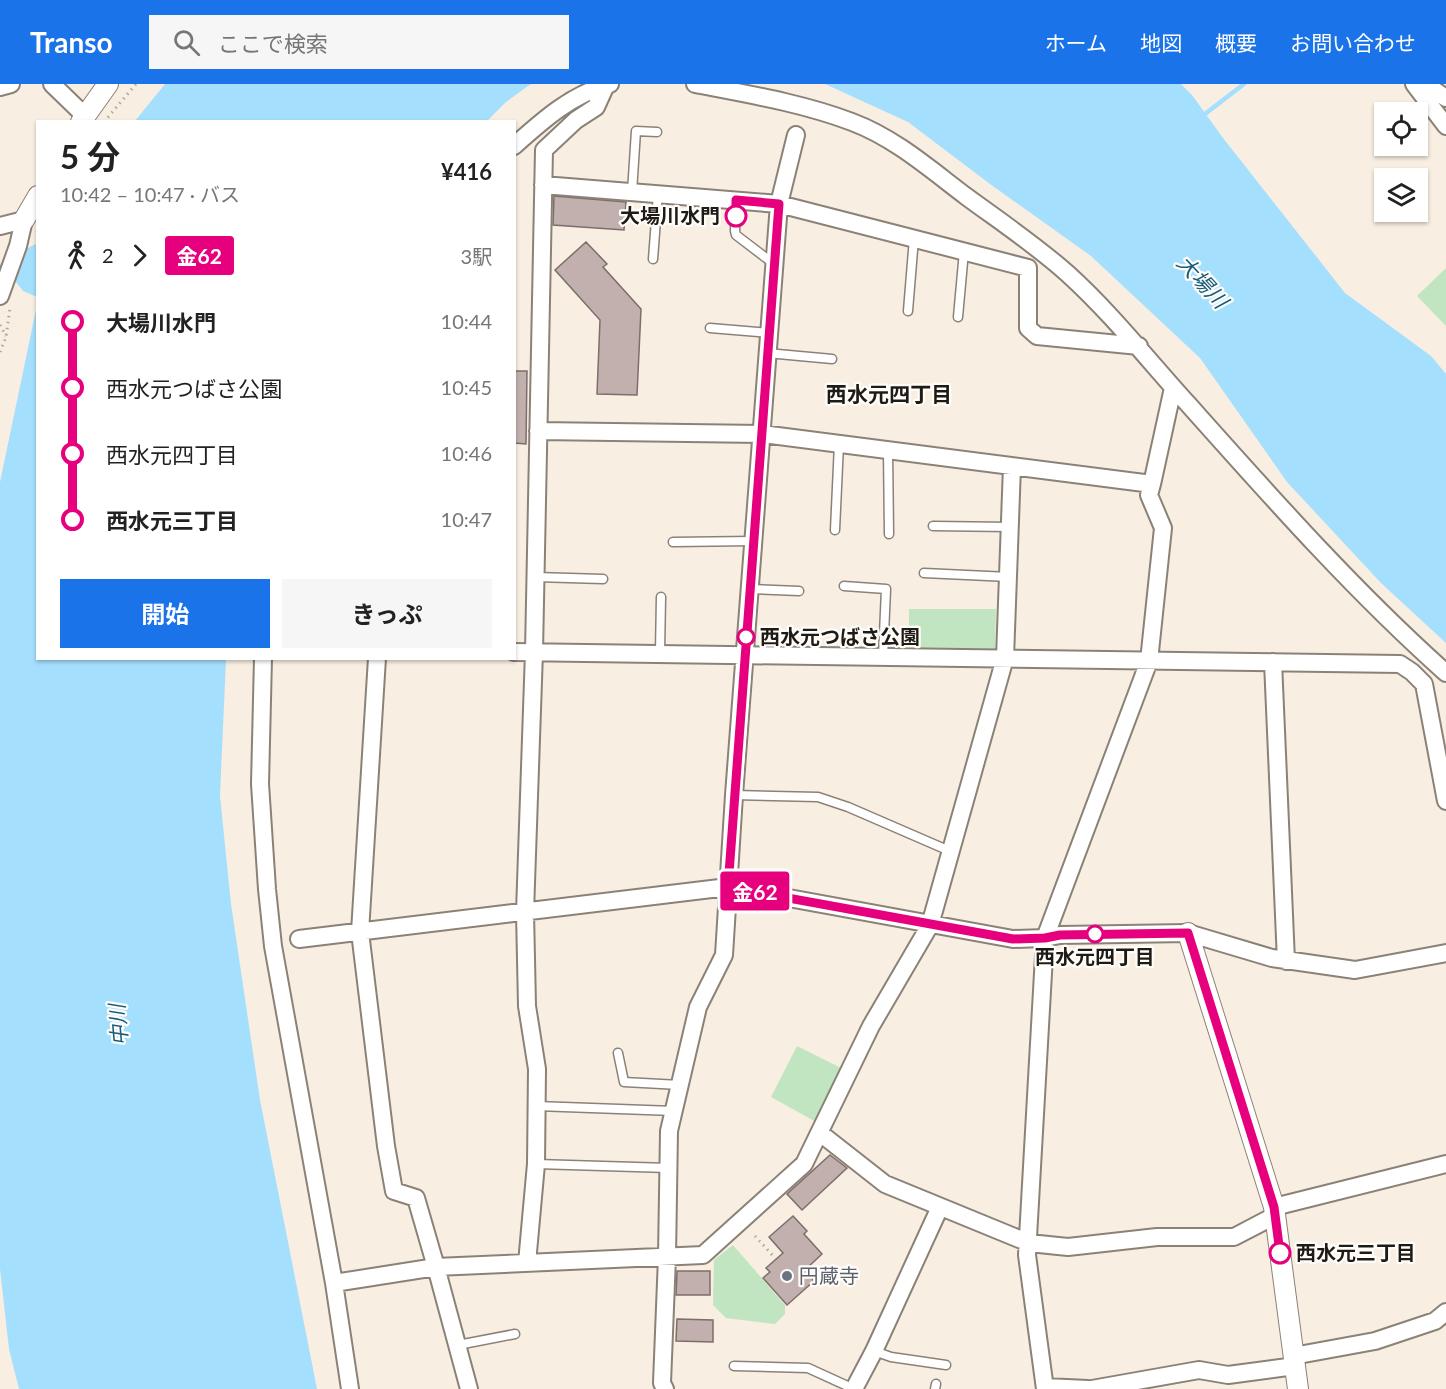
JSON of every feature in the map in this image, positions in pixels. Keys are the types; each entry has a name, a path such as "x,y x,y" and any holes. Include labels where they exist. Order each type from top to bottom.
{"street":[{"path":"0,87 11,84"},
{"path":"52,84 83,118 108,84"},
{"path":"695,84 775,99 852,122 891,142 1067,273 1139,346 1173,388 1284,513 1358,591 1446,673"},
{"path":"1414,84 1446,126"},
{"path":"1425,84 1446,98"},
{"path":"516,144 562,106 582,94 608,85"},
{"path":"527,1263 536,1164 537,1069 526,1006 525,912 534,652 544,150 576,120 596,107 608,85"},
{"path":"665,1389 662,1383 669,1131 698,1007 724,955 779,204 795,135"},
{"path":"543,185 779,204 1028,268 1028,327 1037,336 1139,346"},
{"path":"4,296 24,220 36,199"},
{"path":"0,226 24,220"},
{"path":"1173,388 1149,495 1163,528 1149,661 1045,938 1028,1255 1045,1388 1090,1389 1199,1370 1228,1375 1375,1341 1435,1321 1446,1312"},
{"path":"538,431 762,434 1152,484"},
{"path":"334,1283 436,1267 703,1255 804,1164 871,1026 930,925 952,852 1005,658 1012,466"},
{"path":"516,652 660,652 1400,664 1424,684 1446,801"},
{"path":"262,660 261,784 273,946 334,1283 350,1389"},
{"path":"377,660 360,932 386,1146 394,1191 416,1198 470,1389"},
{"path":"1273,662 1286,961"},
{"path":"299,939 728,887 1013,939 1060,935 1188,933 1286,961 1355,970 1446,953"},
{"path":"1188,933 1275,1211 1298,1389"},
{"path":"820,1133 885,1184 1029,1243 1068,1247 1157,1237 1234,1237 1275,1211 1446,1164"},
{"path":"854,1389 874,1351 940,1207"}],"lane":[{"path":"632,192 636,131 657,132"},
{"path":"653,259 658,194"},
{"path":"736,200 736,235 775,264"},
{"path":"908,311 914,238"},
{"path":"958,317 964,251"},
{"path":"710,327 769,333"},
{"path":"767,353 832,359"},
{"path":"835,530 839,444"},
{"path":"888,450 889,534"},
{"path":"933,526 1010,527"},
{"path":"673,542 753,541"},
{"path":"924,573 1009,577"},
{"path":"535,577 603,579"},
{"path":"844,586 886,589 883,657"},
{"path":"749,589 799,591"},
{"path":"660,652 661,597"},
{"path":"734,795 818,797 849,807 952,852"},
{"path":"618,1053 624,1082 680,1085"},
{"path":"536,1106 674,1111"},
{"path":"536,1164 669,1168"},
{"path":"458,1345 515,1334"},
{"path":"874,1351 891,1357 946,1365"},
{"path":"734,1366 808,1368 854,1389"}],"path":[{"path":"106,120 136,84"},
{"path":"0,352 0,346 6,336 4,296"},
{"path":"0,325 6,336"},
{"path":"755,1236 775,1258"}],"green space":[{"path":"1446,268 1446,326 1417,296"},
{"name":"西水元つばさ公園","path":"909,609 996,609 995,654 909,651"},
{"path":"797,1046 843,1069 816,1122 771,1097"},
{"path":"733,1245 785,1305 785,1314 775,1324 726,1318 713,1305 714,1260"}],"water":[{"path":"165,84 531,84 506,102 488,120 136,120"},
{"name":"大場川","path":"825,84 1181,84 1192,95 1345,293 1431,356 1446,374 1446,643 1381,583 1287,482 1200,358 1091,256 908,122"},
{"path":"36,244 36,297 23,291 16,282 0,281 0,264"},
{"name":"中川","path":"36,310 36,660 226,660 220,796 231,904 260,1100 317,1389 19,1389 9,1349 0,1269 0,482"}],"building":[{"path":"554,196 626,202 624,230 553,225"},
{"path":"586,242 607,264 603,267 641,309 637,395 597,394 600,320 555,270"},
{"path":"516,371 527,371 526,444 516,443"},
{"path":"830,1155 847,1168 802,1210 787,1194"},
{"path":"793,1216 807,1231 804,1234 822,1254 805,1270 814,1281 787,1305 763,1278 770,1272 766,1268 783,1253 769,1237"},
{"path":"677,1271 710,1271 710,1295 676,1295"},
{"path":"677,1319 713,1320 713,1342 676,1341"}],"waterway":[{"path":"1201,117 1244,84"}],"bus line":[{"name":"金62","path":"736,216 736,200 779,204 728,887 1013,939 1060,935 1188,933 1274,1207 1280,1253"}],"place":[{"name":"大場川水門","path":"736,216"},
{"name":"西水元つばさ公園","path":"746,637"},
{"name":"西水元四丁目","path":"1095,934"},
{"name":"西水元三丁目","path":"1280,1253"},
{"name":"円蔵寺","path":"787,1276"}],"district":[{"name":"西水元四丁目","path":"889,395"}]}
